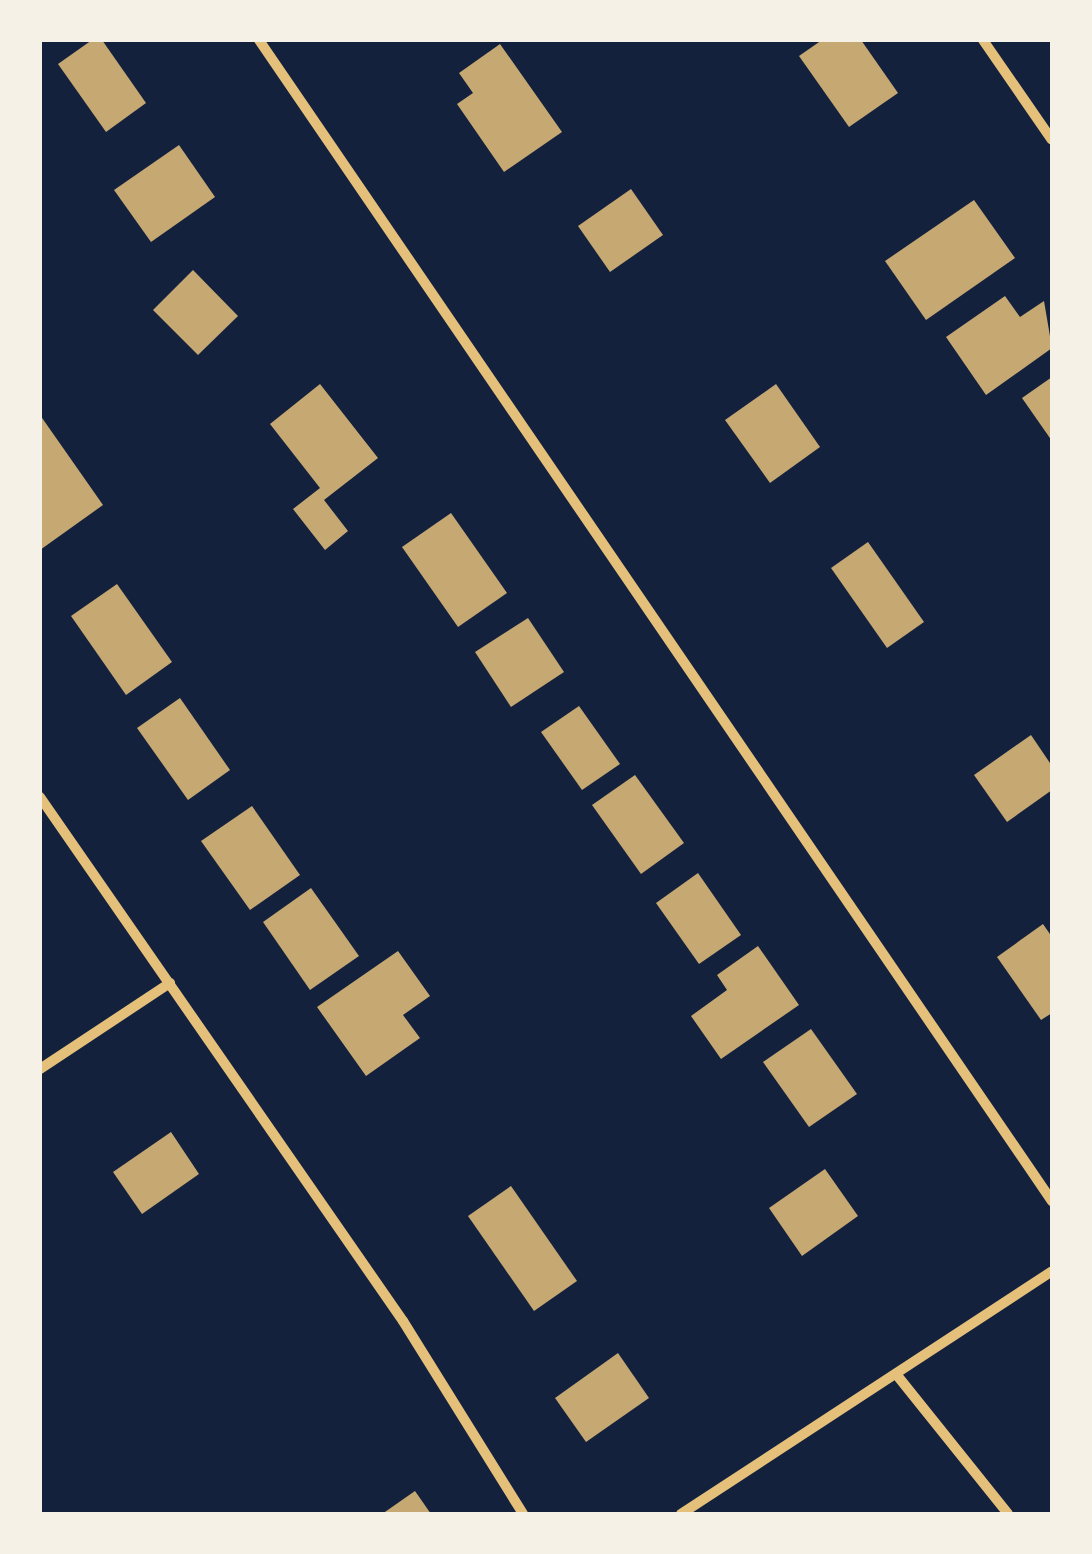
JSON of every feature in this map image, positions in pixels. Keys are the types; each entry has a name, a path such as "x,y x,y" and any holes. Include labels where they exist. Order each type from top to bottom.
{"street":[{"path":"260,40 1052,1201"},
{"path":"982,40 1052,140"},
{"path":"40,797 170,982 523,1514"},
{"path":"40,1069 170,982"},
{"path":"681,1514 1052,1272"},
{"path":"896,1374 1008,1514"}],"building":[{"path":"92,40 102,40 146,103 106,132 58,64"},
{"path":"822,40 861,40 898,93 849,127 799,56"},
{"path":"500,44 562,132 504,172 457,104 473,93 459,73"},
{"path":"179,145 215,197 151,242 114,190"},
{"path":"631,189 663,235 610,272 578,226"},
{"path":"974,200 1015,258 926,320 885,261"},
{"path":"193,270 238,316 198,355 153,310"},
{"path":"1005,296 1020,317 1044,301 1052,348 986,395 946,337"},
{"path":"1052,377 1052,441 1022,398"},
{"path":"320,384 378,458 324,500 348,531 325,550 293,509 320,488 270,424"},
{"path":"776,384 820,447 770,483 725,420"},
{"path":"40,415 103,505 40,550"},
{"path":"451,513 507,593 458,627 402,547"},
{"path":"868,542 924,622 887,648 831,568"},
{"path":"117,584 172,662 126,695 71,616"},
{"path":"528,618 564,672 511,707 475,652"},
{"path":"180,698 230,770 188,800 137,728"},
{"path":"579,706 620,764 582,790 541,732"},
{"path":"1031,735 1052,766 1052,790 1007,822 974,775"},
{"path":"635,775 684,843 641,874 592,805"},
{"path":"252,806 300,875 250,910 201,841"},
{"path":"698,873 741,935 699,964 656,903"},
{"path":"311,888 359,956 310,990 263,922"},
{"path":"1043,924 1052,937 1052,1013 1041,1020 997,957"},
{"path":"758,946 799,1005 721,1059 691,1016 727,990 717,975"},
{"path":"398,951 430,996 403,1015 420,1038 366,1076 317,1007"},
{"path":"811,1029 857,1094 809,1127 763,1062"},
{"path":"171,1132 199,1174 142,1214 113,1172"},
{"path":"825,1169 858,1216 802,1256 769,1208"},
{"path":"511,1186 577,1281 534,1311 468,1216"},
{"path":"618,1353 649,1398 586,1442 555,1398"},
{"path":"415,1491 431,1514 382,1514"}]}
